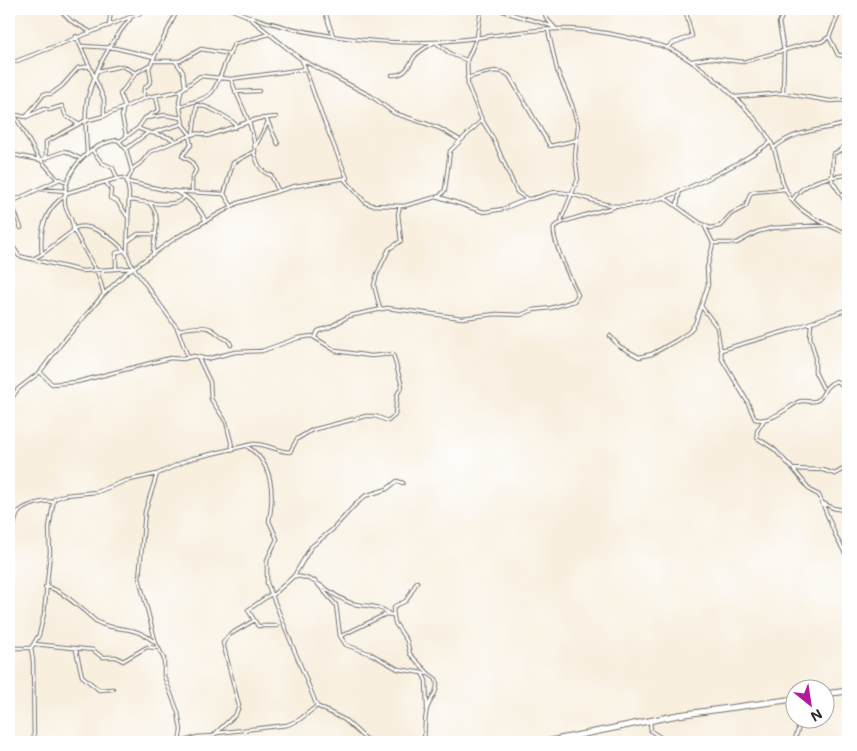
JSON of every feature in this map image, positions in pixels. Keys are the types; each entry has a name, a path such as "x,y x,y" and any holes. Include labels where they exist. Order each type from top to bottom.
{"highway":[{"path":"834,692 848,690"},
{"path":"544,742 650,720 784,700"}],"street":[{"path":"59,9 71,21 91,31"},
{"path":"109,26 111,9"},
{"path":"138,9 139,14"},
{"path":"9,64 76,36 109,26 151,9"},
{"path":"143,100 144,88 151,81 148,70 178,9"},
{"path":"230,9 247,16 333,36 383,42 435,42 556,29 584,31 667,48 692,61 735,97 771,142 786,189 792,200 807,214 848,234"},
{"path":"324,9 333,36"},
{"path":"481,9 477,37 467,60 468,86 482,120 493,138 517,192 527,199"},
{"path":"499,9 518,16 541,21 556,29"},
{"path":"544,9 546,18 556,29"},
{"path":"667,48 673,42 692,36 685,9"},
{"path":"783,93 784,51 779,24 785,9"},
{"path":"830,9 837,17"},
{"path":"828,39 841,9"},
{"path":"247,16 302,60 371,96 394,113 439,128 460,140"},
{"path":"87,152 86,121 88,100 98,71 109,48 130,17"},
{"path":"314,338 318,331 330,327 349,316 380,309 468,318 496,314 520,315 533,310 551,308 574,301 578,297 571,285 564,260 553,237 554,228 561,221 578,179 575,157 577,122 556,67 548,30"},
{"path":"180,107 191,101 198,101 213,91 237,43 269,34"},
{"path":"76,36 104,101 104,116"},
{"path":"692,61 714,58 739,63 828,39"},
{"path":"828,39 838,55 848,56"},
{"path":"435,42 451,54 467,60"},
{"path":"392,75 398,75 407,70 416,55 435,42"},
{"path":"81,46 109,48 154,57"},
{"path":"126,136 122,116 125,108 120,94 136,73 152,62 176,62 201,49 218,50 230,54"},
{"path":"302,60 322,116 348,176 345,180"},
{"path":"176,62 183,72 185,87"},
{"path":"26,117 44,94 51,94 62,86 78,68 90,66"},
{"path":"98,71 122,66 136,73"},
{"path":"46,159 46,142 78,124 104,116 143,100 181,90 200,76 230,78 306,69"},
{"path":"467,78 499,71 505,72 512,79 513,86 524,100 550,146 577,140"},
{"path":"230,78 250,122 255,147"},
{"path":"181,90 180,107 183,124 191,135"},
{"path":"235,92 259,91"},
{"path":"735,97 783,93 830,101 848,100"},
{"path":"104,294 98,274 94,270 74,230 65,206 66,182 87,152 113,141 120,141 138,128 145,118 159,110 156,96"},
{"path":"192,191 192,178 196,171 192,162 182,156 191,145 191,135 198,101"},
{"path":"9,105 40,160 58,180"},
{"path":"197,105 210,108 230,120 235,124 235,128"},
{"path":"16,116 26,117 44,108 49,110 62,106 66,116 78,124"},
{"path":"145,118 165,115 182,118"},
{"path":"132,169 142,162 150,152 191,135 203,133 207,136 250,122 276,117"},
{"path":"266,118 278,144"},
{"path":"438,197 445,190 450,151 482,120"},
{"path":"268,122 254,152 258,163 265,173 271,174 278,190"},
{"path":"774,148 793,134 832,128 848,123"},
{"path":"138,128 155,132 183,124"},
{"path":"126,149 150,131"},
{"path":"155,132 160,136 171,137 176,141"},
{"path":"120,141 126,149 132,169 128,181 128,254 134,268 179,330 188,357"},
{"path":"345,180 369,204 400,206 438,197 484,212 503,209 527,199 556,192 614,206 630,206 665,198 742,160 771,142"},
{"path":"848,146 833,154 832,179 848,205"},
{"path":"842,148 848,162"},
{"path":"92,150 102,163 114,169 117,178"},
{"path":"9,154 40,160 62,151 76,155 81,159"},
{"path":"231,205 224,194 233,163 254,152"},
{"path":"792,200 800,189 827,178 832,179 848,175"},
{"path":"40,189 66,193 117,178 124,178 128,181 170,190 224,194"},
{"path":"11,202 58,180 66,180 66,182"},
{"path":"9,402 18,389 40,372 61,344 104,294 134,268 205,220 231,205 278,190 345,180"},
{"path":"106,182 111,190 110,198 117,201 127,216"},
{"path":"665,198 704,225 714,228 720,226 731,214 746,206 750,194 753,192 786,189"},
{"path":"170,190 185,196 201,211 205,220"},
{"path":"677,205 680,190"},
{"path":"42,254 40,239 45,220 53,204 66,193"},
{"path":"9,195 21,228"},
{"path":"128,200 150,204 175,204 185,196"},
{"path":"150,204 157,212 157,234 153,255"},
{"path":"380,309 374,285 386,253 401,241 398,214 400,206"},
{"path":"561,221 581,218 614,206"},
{"path":"610,336 619,346 636,357 652,354 689,332 695,324 708,285 707,268 713,243 704,225"},
{"path":"713,243 737,243 757,232 772,228 829,225"},
{"path":"33,259 80,226 102,231 128,254"},
{"path":"127,242 138,234 157,234"},
{"path":"9,240 18,256 82,271 116,267 134,268"},
{"path":"116,267 116,253 124,250"},
{"path":"701,306 718,329 722,359 747,400 752,416 757,419 764,420 788,410 799,401 815,401 823,394 823,388 815,372 815,352 810,338 811,322"},
{"path":"721,350 848,309"},
{"path":"179,330 200,327 210,328 222,338 228,340 231,345"},
{"path":"34,742 33,660 31,648 39,635 44,614 45,587 50,560 50,528 53,502 56,498 97,492 125,481 157,474 190,458 260,444 290,452 297,439 315,429 366,416 388,421 394,417 398,395 402,386 393,354 371,356 342,352 329,349 309,335 262,351 235,352 207,359 170,358 71,383 52,384 40,372"},
{"path":"198,358 210,382 211,399 226,422 233,450"},
{"path":"823,388 838,380 848,389"},
{"path":"764,420 756,431 757,438 774,449 823,503 835,534 848,558"},
{"path":"248,447 264,463 271,479 269,500 272,512 269,521 277,537 267,563 267,581 317,706 345,720 369,742"},
{"path":"794,469 823,470 835,474 848,466"},
{"path":"157,474 146,512 139,573 156,643 165,663 164,676 179,715 180,742 211,737 236,714 239,706 223,643 229,635 253,621"},
{"path":"277,626 259,627 253,621 249,608 260,604 294,576 311,547 335,527 362,498 387,489 397,481 403,483"},
{"path":"9,534 13,531 21,510 44,502 53,502"},
{"path":"823,503 833,508 848,511"},
{"path":"294,576 315,581 346,601 362,607 377,606 393,615"},
{"path":"315,581 336,606 340,636 346,645 371,654 398,669 429,674"},
{"path":"417,582 406,601 393,608 393,615 397,628 408,642 410,654 436,679 438,685 427,708"},
{"path":"45,587 52,588 77,604 102,624 138,632 156,643"},
{"path":"340,636 355,626 388,613"},
{"path":"34,644 76,650 93,650 102,657 116,657 123,661 147,647 159,648"},
{"path":"9,648 31,648"},
{"path":"76,650 84,678 99,690 113,689"},
{"path":"422,673 426,682 427,708 424,742"},
{"path":"216,734 287,725 299,720 317,706"},
{"path":"650,720 651,731 663,738 665,742"},
{"path":"794,742 798,728"}]}
